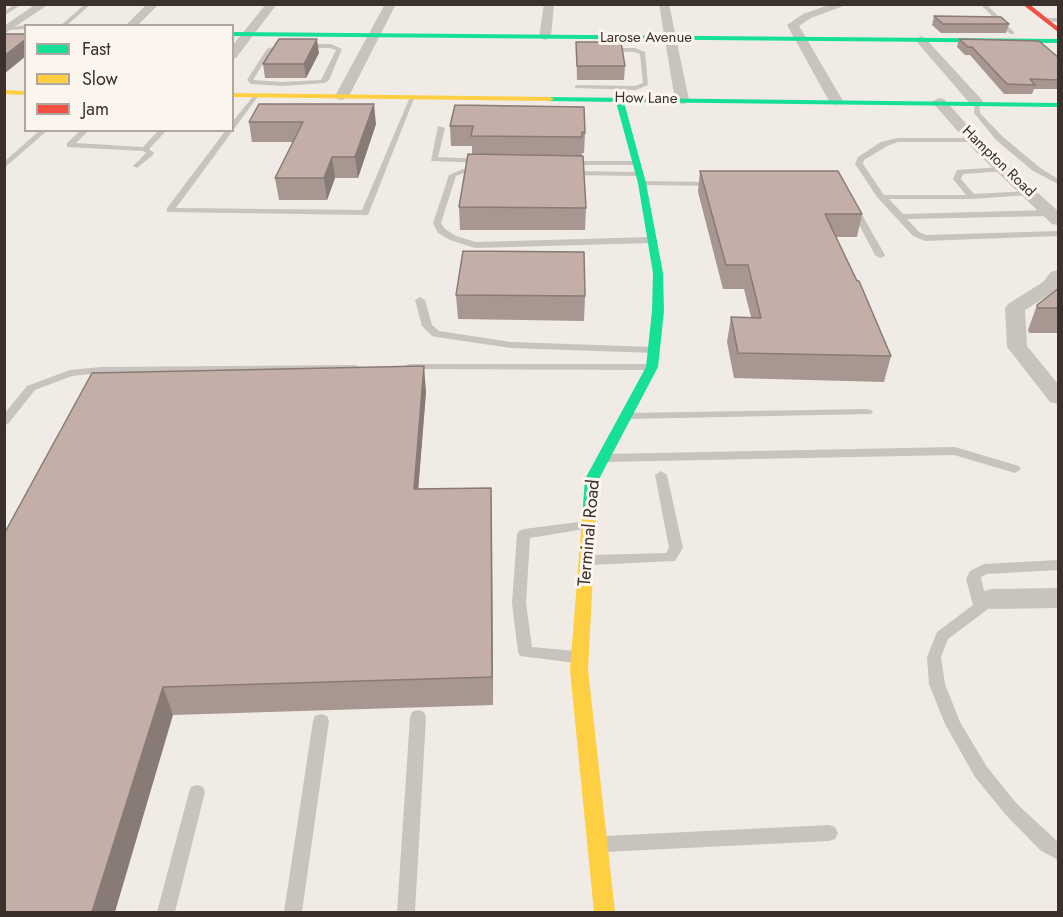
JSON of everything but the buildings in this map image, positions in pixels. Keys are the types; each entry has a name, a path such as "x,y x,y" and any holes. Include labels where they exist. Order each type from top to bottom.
{"street":[{"path":"7,29 44,4"},
{"path":"132,24 154,4"},
{"path":"234,53 272,4"},
{"path":"342,96 391,4"},
{"path":"545,37 549,4"},
{"path":"664,4 682,100"},
{"path":"1025,4 1055,25"},
{"path":"836,101 799,39 794,24 807,16 841,5"},
{"name":"Larose Avenue","path":"234,34 1059,41"},
{"path":"921,40 977,103"},
{"name":"How Lane","path":"234,95 256,95 279,90 342,96 413,97 618,93 682,100 1059,105"},
{"path":"4,92 24,93"},
{"name":"Terminal Road","path":"605,912 579,670 592,479 652,368 658,301 658,273 639,173 618,93"},
{"name":"Hampton Road","path":"939,102 973,140 1054,217"},
{"path":"1058,394 1017,347 1015,308 1050,286 1059,276"},
{"path":"986,602 1059,598"}],"lane":[{"path":"4,14 20,4"},
{"path":"64,24 89,4"},
{"path":"982,4 1012,33"},
{"path":"7,29 24,27"},
{"path":"331,46 339,49 326,80 279,90 249,80 271,48 331,46"},
{"path":"577,87 618,93 646,84 643,53 635,50 601,50"},
{"path":"234,125 256,95"},
{"path":"229,132 170,210 365,213 413,97"},
{"path":"977,103 977,113 999,138 1036,169 1059,182"},
{"path":"441,128 434,159 489,161"},
{"path":"4,166 43,132"},
{"path":"84,132 70,145 145,149 150,153 137,166"},
{"path":"145,149 162,132"},
{"path":"973,140 897,140 876,149 861,159 859,164 882,197 916,234 925,238 1059,234"},
{"path":"561,163 724,184"},
{"path":"972,197 957,179 960,172 1002,169"},
{"path":"487,172 463,171 453,175 437,224 441,231 453,238 475,244 651,240"},
{"path":"557,173 639,173"},
{"path":"882,197 972,197 1029,194"},
{"path":"848,196 880,255"},
{"path":"900,217 1054,217"},
{"path":"420,300 427,326 436,334 511,345 654,350"},
{"path":"400,367 652,368"},
{"path":"4,422 31,388 70,373 101,370 366,368"},
{"path":"627,416 867,412"},
{"path":"604,458 955,451 1015,470"},
{"path":"587,560 670,558 676,548 660,475"},
{"path":"580,657 525,652 520,591 524,534 589,524"},
{"path":"1059,565 984,569 975,574 973,579 986,602 942,636 934,657 937,684 953,724 981,772 1011,809 1046,844 1059,852"},
{"path":"406,912 418,717"},
{"path":"293,912 321,722"},
{"path":"166,912 197,792"},
{"path":"598,844 829,833"}],"traffic: fast":[{"path":"234,34 1058,41"},
{"path":"550,99 1058,105"},
{"path":"589,518 592,479 652,367 658,311 658,273 642,183 619,99"}],"traffic: slow":[{"path":"4,92 24,93"},
{"path":"234,95 550,99"},
{"path":"589,518 579,670 605,912"}],"traffic: jam":[{"path":"1025,4 1058,30"}]}
